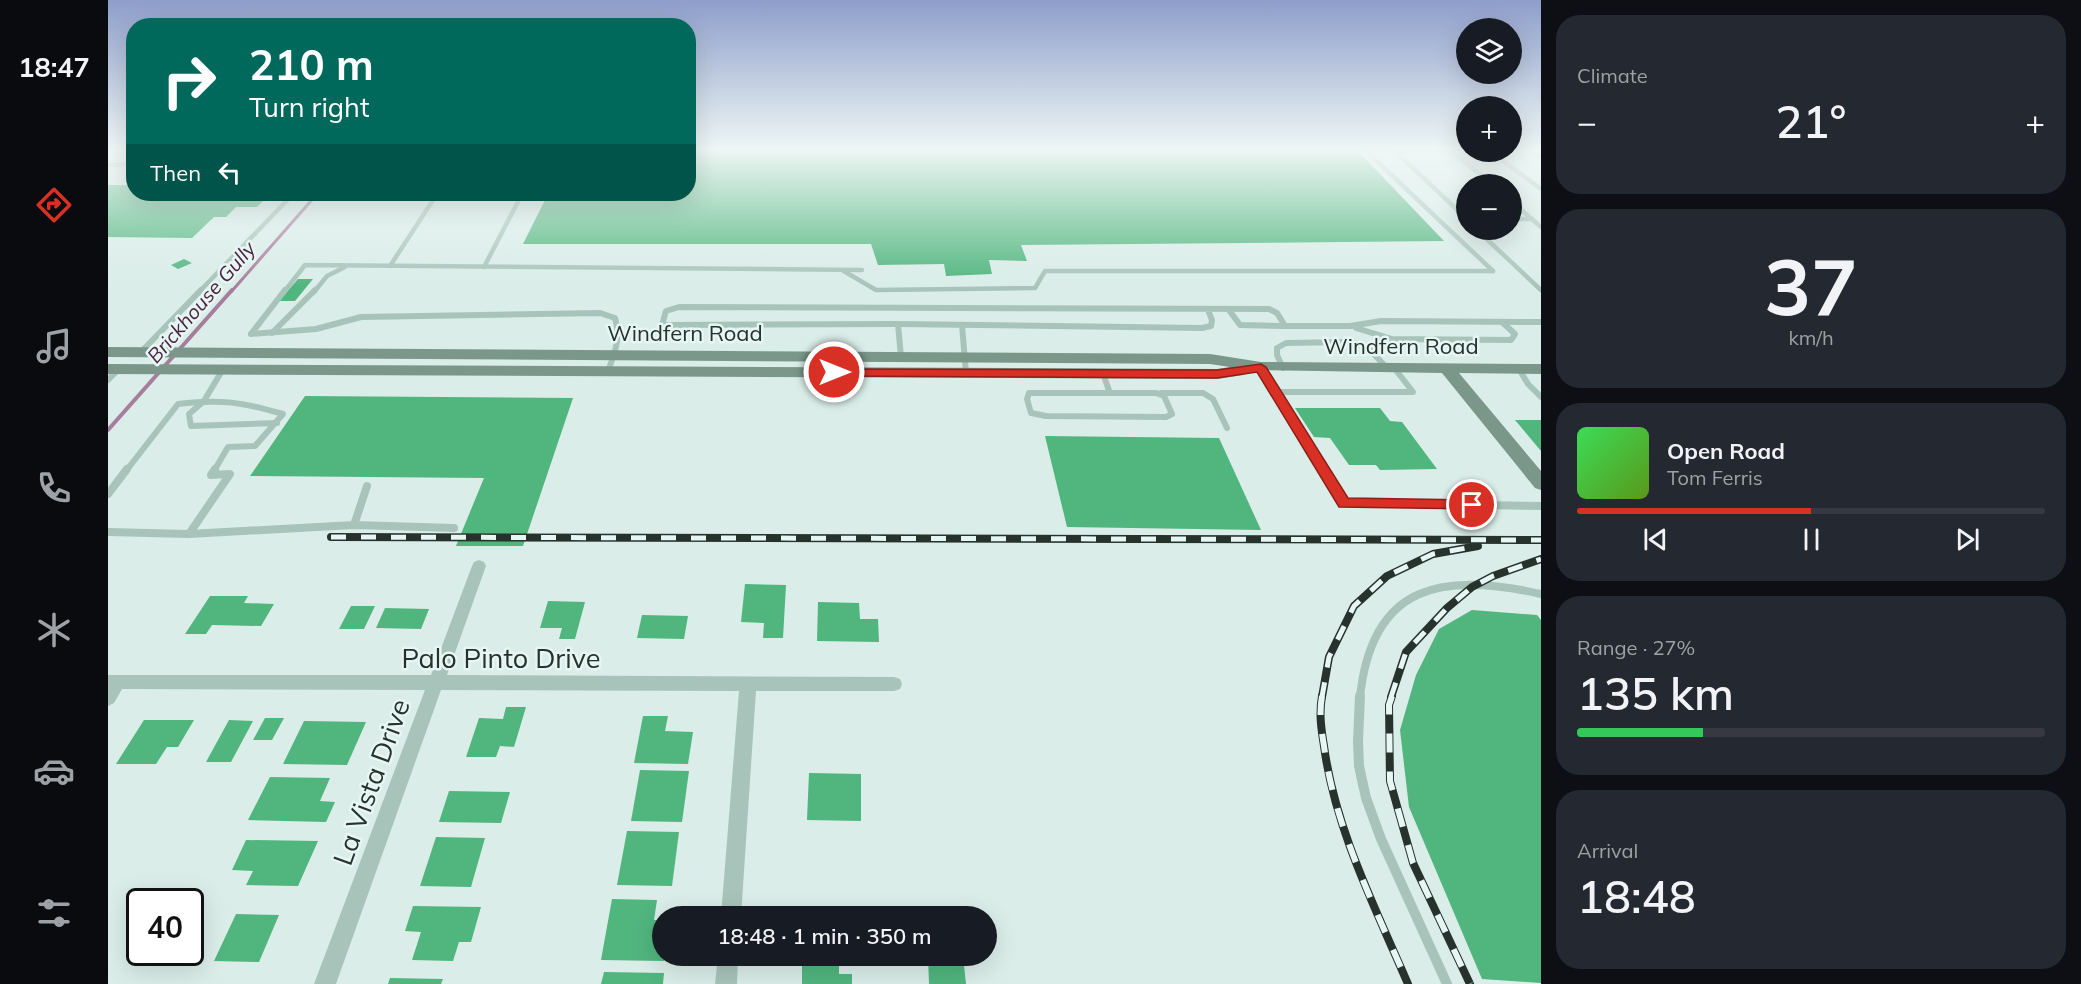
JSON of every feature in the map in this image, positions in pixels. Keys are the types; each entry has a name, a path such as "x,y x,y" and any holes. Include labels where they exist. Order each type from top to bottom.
{"street":[{"name":"Windfern Road","path":"108,352 901,357 965,365 1103,374 1217,374 1261,367"},
{"path":"112,372 141,352"},
{"name":"Windfern Road","path":"112,372 142,369 608,371 1210,359 1283,368 1541,369"},
{"path":"1447,369 1541,483"},
{"name":"La Vista Drive","path":"325,984 479,566"},
{"path":"108,698 113,682"},
{"name":"Palo Pinto Drive","path":"113,682 894,684"},
{"path":"732,906 748,683"},
{"path":"726,984 727,966"}],"lane":[{"path":"842,270 876,290 1035,288 1045,271 1492,271 1413,196"},
{"path":"1443,196 1456,209"},
{"path":"141,352 286,201"},
{"path":"390,266 432,201"},
{"path":"484,267 518,201"},
{"path":"1522,210 1541,227"},
{"path":"1522,219 1532,219"},
{"path":"1488,240 1541,290"},
{"path":"608,371 619,329 615,318 600,313 361,316 316,329 251,334 305,265 862,270"},
{"path":"272,333 304,303 327,276 348,265"},
{"path":"1208,310 1212,320 1211,326 662,325 666,311 679,307 1269,309 1277,313 1285,326"},
{"path":"1229,310 1240,325 1350,326 1381,321 1541,322"},
{"path":"1350,326 1377,332 1392,339 1511,340 1515,334 1502,322"},
{"path":"898,324 901,357"},
{"path":"963,325 965,365"},
{"path":"1275,392 1413,392 1366,346 1347,342 1287,343 1277,348 1277,355 1283,368"},
{"path":"1261,367 1344,503 1541,506"},
{"path":"223,369 204,401 189,414 191,426 277,423"},
{"path":"1519,369 1528,384 1541,397"},
{"path":"1103,374 1110,393"},
{"path":"1156,393 1164,396 1172,414 1166,417 1033,415 1027,399 1029,393 1110,393 1156,393 1203,393 1213,399 1227,428"},
{"path":"108,494 178,404 204,401 243,402 283,414 255,446 228,447 211,475 230,474 189,534"},
{"path":"354,525 367,486"},
{"path":"108,532 189,534 354,525 454,528"},
{"path":"1447,984 1374,821 1363,788 1356,723 1364,668 1385,619 1406,600 1424,591 1434,588 1472,586 1525,590 1541,594"}],"building":[{"path":"108,196 126,196 126,201 263,201 257,207 236,207 226,217 214,217 192,238 108,237"},
{"path":"696,196 1401,196 1444,241 1021,245 1027,261 989,260 992,274 946,276 944,264 878,265 871,244 523,244 544,201 696,201"},
{"path":"184,259 192,263 178,269 171,265"},
{"path":"298,279 313,279 295,301 279,301"},
{"path":"305,396 573,398 523,546 456,546 484,478 250,476"},
{"path":"1295,408 1380,408 1390,421 1402,422 1437,469 1380,470 1376,465 1349,465 1330,438 1314,437"},
{"path":"1515,420 1541,420 1541,451"},
{"path":"1045,436 1219,438 1261,530 1067,527"},
{"path":"745,584 786,585 783,638 763,638 764,623 741,622"},
{"path":"210,596 248,596 244,603 274,604 261,626 212,625 206,634 185,634"},
{"path":"548,601 585,602 575,639 559,639 562,628 540,628"},
{"path":"818,602 859,603 860,619 878,619 879,642 817,641"},
{"path":"351,606 375,606 364,629 339,629"},
{"path":"385,608 429,609 421,629 376,628"},
{"path":"1472,610 1537,615 1541,620 1541,983 1482,979 1409,807 1400,730 1416,675 1439,629"},
{"path":"642,615 688,616 684,639 637,638"},
{"path":"506,707 526,707 514,747 500,746 496,757 466,757 479,718 503,719"},
{"path":"643,716 668,716 665,731 693,732 688,764 634,763"},
{"path":"265,718 284,718 272,740 253,740"},
{"path":"144,720 194,720 178,747 167,747 156,764 116,764"},
{"path":"229,720 253,721 231,762 206,762"},
{"path":"304,721 366,722 347,765 283,764"},
{"path":"640,770 689,771 682,822 631,821"},
{"path":"809,773 861,774 861,821 807,820"},
{"path":"270,777 330,778 320,801 335,802 326,822 248,820"},
{"path":"449,791 510,792 501,823 439,822"},
{"path":"627,831 679,832 672,886 617,885"},
{"path":"436,837 485,838 471,887 420,886"},
{"path":"246,840 318,841 298,886 246,885 253,871 232,870"},
{"path":"612,899 657,900 656,906 652,906 652,961 601,960"},
{"path":"413,906 481,907 471,942 459,942 453,961 412,960 421,932 405,931"},
{"path":"236,914 279,915 259,962 214,961"},
{"path":"802,966 839,966 839,974 852,974 852,984 802,984"},
{"path":"928,966 964,966 966,984 929,984"},
{"path":"604,972 664,973 663,984 601,984"},
{"path":"390,978 443,979 441,984 388,984"}],"waterway":[{"name":"Brickhouse Gully","path":"231,292 311,201"},
{"name":"Brickhouse Gully","path":"108,430 232,290"}],"railway":[{"path":"331,537 1541,540"},
{"path":"1322,697 1329,657 1354,606 1387,576 1433,554 1478,546"},
{"path":"1391,697 1406,652 1447,608 1472,587 1493,576 1541,559"},
{"path":"1322,696 1322,733 1329,777 1337,807 1370,897 1408,984"},
{"path":"1392,696 1389,705 1390,781 1413,863 1470,984"}],"route":[{"path":"834,372 1217,374 1261,367 1344,503 1472,505"}]}
